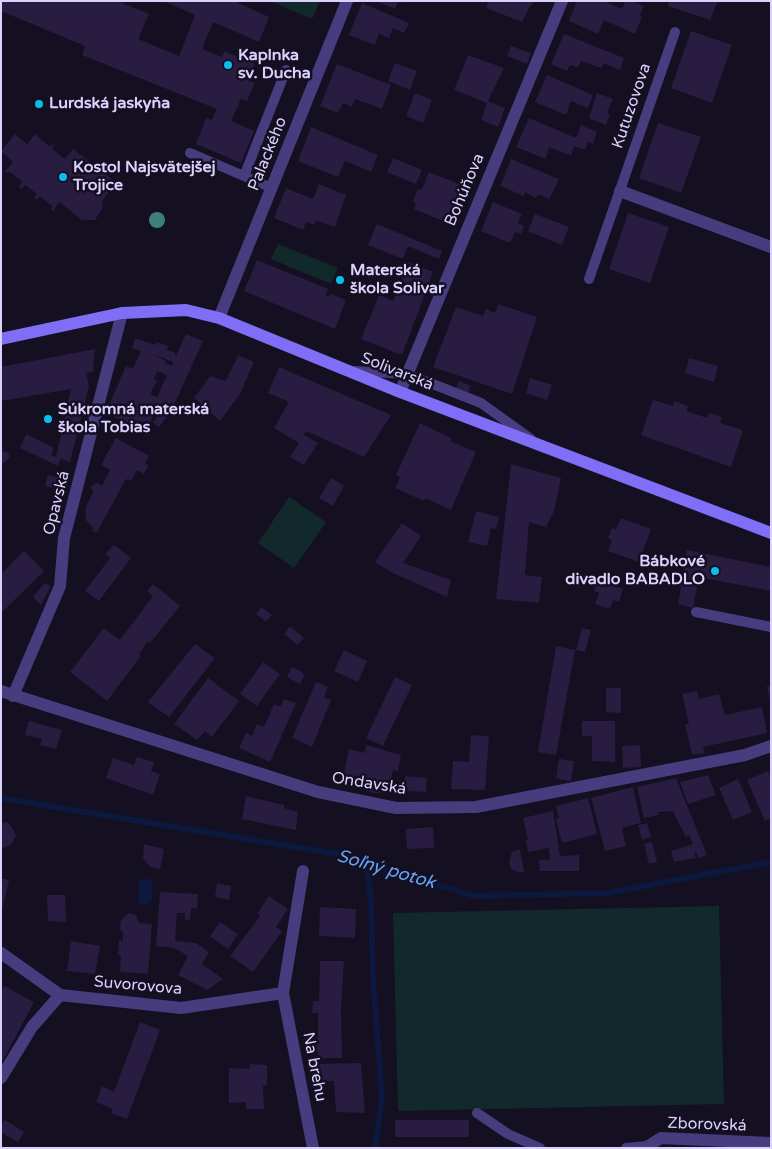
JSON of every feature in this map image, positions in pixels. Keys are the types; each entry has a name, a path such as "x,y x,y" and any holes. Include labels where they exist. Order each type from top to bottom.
{"street":[{"name":"Palackého","path":"219,318 347,1"},
{"name":"Bohúňova","path":"400,392 562,1"},
{"path":"620,190 771,247"},
{"name":"Solivarská","path":"1,339 122,313 186,310 219,318 400,392 771,532"},
{"name":"Opavská","path":"7,694 60,586 64,538 122,313"},
{"name":"Ondavská","path":"7,694 318,792 396,808 476,807 745,755 771,746"},
{"name":"Na brehu","path":"303,871 284,992 313,1148"},
{"name":"Suvorovova","path":"1,954 60,995 182,1008 284,992"},
{"path":"1,1078 32,1027 60,995"},
{"name":"Zborovská","path":"646,1147 661,1138 771,1143"}],"lane":[{"name":"Kutuzovova","path":"589,279 675,32"},
{"path":"244,176 286,70"},
{"path":"190,153 272,188"},
{"path":"350,371 406,374 481,403 540,445"},
{"path":"696,612 771,627"},
{"path":"477,1113 508,1134 540,1148"},
{"path":"626,1148 646,1147"}],"green space":[{"path":"270,1 320,1 312,19"},
{"path":"278,244 338,268 331,284 271,259"},
{"path":"289,497 326,522 294,568 258,543"},
{"path":"719,906 724,1104 398,1111 393,913"}],"water":[{"path":"143,878 149,879 153,883 152,901 147,904 138,904 139,882"}],"building":[{"path":"1,1 98,1 103,3 104,1 118,1 149,14 138,39 179,56 195,15 163,1 234,1 269,17 259,42 213,22 202,49 222,57 224,51 255,64 248,80 255,83 247,101 241,99 231,121 254,131 241,163 196,144 206,118 212,120 217,109 82,55 85,46 1,11"},
{"path":"376,1 403,1 402,3 398,2 395,9"},
{"path":"489,1 534,2 522,22 486,8"},
{"path":"577,1 604,1 622,9 625,1 631,1 644,6 635,34 604,20 598,34 569,21"},
{"path":"669,1 718,1 710,20 668,6"},
{"path":"362,3 409,23 404,33 393,28 389,38 379,34 375,45 349,35"},
{"path":"691,31 732,45 712,103 671,88"},
{"path":"564,34 624,58 620,70 604,63 601,68 581,61 578,68 570,65 567,71 551,64"},
{"path":"511,46 531,53 527,64 507,56"},
{"path":"468,55 504,68 488,101 505,108 498,127 481,120 487,103 454,90"},
{"path":"395,63 417,71 410,90 388,81"},
{"path":"337,64 391,85 382,109 355,99 352,107 343,103 338,113 320,106"},
{"path":"547,75 593,95 588,108 571,101 566,115 535,102"},
{"path":"415,93 432,100 423,123 406,116"},
{"path":"597,93 613,99 607,113 610,114 606,125 589,118"},
{"path":"529,118 576,138 581,125 597,132 593,144 588,142 585,150 574,146 571,156 549,147 546,159 516,147"},
{"path":"658,123 701,137 681,193 639,178"},
{"path":"311,127 378,155 371,172 345,161 338,177 298,161"},
{"name":"Kostol Najsvätejšej Trojice","path":"15,134 27,144 35,134 50,147 52,144 54,146 52,149 65,159 73,149 116,182 103,200 102,209 95,220 82,220 59,202 53,211 51,209 52,206 40,196 37,200 34,198 37,194 25,185 21,189 19,186 23,182 10,172 5,172 13,162 1,151"},
{"path":"393,158 422,170 416,184 387,172"},
{"path":"511,159 559,179 549,199 538,194 536,198 525,192 524,196 500,186"},
{"path":"429,172 464,186 448,223 414,209 416,204 413,201 417,190 422,189"},
{"path":"319,184 346,195 335,227 316,220 314,225 306,222 303,230 274,218 286,188 313,199"},
{"path":"493,202 522,214 518,223 524,226 521,234 515,232 510,243 481,231"},
{"path":"628,213 669,227 650,283 609,269"},
{"path":"535,214 569,227 562,245 528,231"},
{"path":"377,224 442,251 439,259 408,246 403,259 368,245"},
{"path":"257,260 328,289 326,296 329,297 331,294 346,300 335,329 244,291"},
{"path":"409,262 433,272 402,355 361,339 379,295 393,301"},
{"path":"498,304 537,317 512,394 433,367 456,307 483,316 486,309 495,313"},
{"path":"186,334 203,341 174,405 171,403 166,413 169,414 159,427 153,423 157,417 154,415 144,434 106,412 126,366 133,369 141,351 132,348 135,338 155,345 156,342 168,346 167,350 174,352 176,356","holes":["152,354 173,362 172,366 165,363 166,361","157,371 167,375 157,397 150,394 157,381 154,379"]},
{"path":"95,349 93,372 86,373 89,386 70,462 61,459 58,466 20,448 26,434 54,448 51,455 56,457 71,389 1,401 1,367"},
{"path":"238,355 254,362 240,394 220,421 194,398 210,376 226,381"},
{"path":"689,358 718,366 714,382 685,373"},
{"path":"279,367 391,415 364,457 306,431 304,435 318,443 304,465 290,457 299,443 274,428 289,402 268,393"},
{"path":"530,378 552,385 547,400 526,393"},
{"path":"459,381 471,386 468,393 456,388"},
{"path":"653,400 673,406 674,401 688,406 686,411 707,418 709,413 722,417 720,423 743,430 731,467 641,435"},
{"path":"420,423 451,438 450,441 476,452 451,510 425,498 424,501 395,488 400,477 396,475"},
{"path":"116,438 149,456 145,464 149,465 144,474 137,470 131,481 126,479 97,532 92,531 93,527 86,520 85,510 93,492 91,486 97,483 102,486 110,470 101,465"},
{"path":"1,451 8,452 10,457 4,463 1,463"},
{"path":"511,464 561,478 554,511 546,527 529,522 525,575 542,577 539,603 496,599"},
{"path":"48,475 66,479 63,491 45,486"},
{"path":"331,478 344,486 333,506 319,498"},
{"path":"476,511 499,517 496,529 491,528 487,546 468,542"},
{"path":"621,518 651,529 639,562 608,551 612,540 608,538 612,528 616,529"},
{"path":"402,523 421,536 403,563 451,580 447,597 393,573 375,562"},
{"path":"114,545 131,558 99,601 85,591 110,558 105,554"},
{"path":"687,550 771,567 771,591 699,577 693,608 678,604"},
{"path":"24,551 44,571 1,613 1,574"},
{"path":"598,581 623,589 619,602 613,600 610,609 595,604 599,593 594,591"},
{"path":"44,583 51,586 41,605 33,597"},
{"path":"153,584 180,606 150,643 148,641 139,654 141,656 107,701 70,672 104,628 120,640 153,596 147,591"},
{"path":"261,607 272,615 266,622 256,614"},
{"path":"290,626 304,638 298,645 284,634"},
{"path":"582,628 591,630 585,652 576,650"},
{"path":"195,644 215,658 169,717 148,702"},
{"path":"556,646 575,650 556,755 538,752"},
{"path":"344,650 367,661 358,682 334,671"},
{"path":"263,662 280,674 257,706 240,694"},
{"path":"292,667 305,674 300,684 287,677"},
{"path":"395,677 412,685 383,746 366,738"},
{"path":"208,678 239,701 212,737 205,731 197,740 174,724"},
{"path":"316,682 328,687 324,697 331,700 312,747 292,738"},
{"path":"771,685 771,701 770,701 767,686"},
{"path":"606,688 621,688 621,713 606,712"},
{"path":"697,691 699,699 719,694 725,715 762,707 767,733 703,747 705,753 692,755 685,724 689,724 682,694"},
{"path":"284,699 296,703 270,762 239,748 246,733 252,736 257,724 264,727 274,704 281,707"},
{"path":"29,721 62,730 56,749 40,745 42,739 25,735"},
{"path":"582,721 615,721 615,762 592,761 592,736 582,736"},
{"path":"471,735 489,736 485,790 451,789 453,761 469,762"},
{"path":"366,745 401,755 398,771 393,770 387,792 374,793 342,783 349,749 364,753"},
{"path":"640,745 641,767 623,768 622,746"},
{"path":"137,757 154,762 151,771 160,774 153,795 106,778 113,758 134,765"},
{"path":"559,759 574,761 571,781 556,779"},
{"path":"768,771 771,778 771,818 765,821 747,780"},
{"path":"708,775 716,795 688,804 680,782"},
{"path":"405,776 427,778 426,792 404,791"},
{"path":"676,778 707,855 699,858 696,852 694,853 696,858 674,862 671,851 693,844 689,835 686,837 673,811 658,812 659,815 644,818 637,787"},
{"path":"738,779 752,812 733,820 719,788"},
{"path":"633,787 641,823 622,828 626,846 605,851 591,798"},
{"path":"246,796 284,805 284,808 298,812 296,830 242,819"},
{"path":"588,798 597,834 562,843 556,819 559,818 556,806"},
{"path":"553,811 560,856 579,855 579,871 540,871 539,860 550,860 549,848 528,852 526,840 528,840 523,818"},
{"path":"8,822 16,835 12,844 1,849 1,823"},
{"path":"647,823 651,837 642,840 638,825"},
{"path":"433,827 434,848 407,849 406,829"},
{"path":"652,842 657,862 649,864 644,844"},
{"path":"144,844 164,849 160,869 150,867 143,858"},
{"path":"520,849 524,872 511,869 509,862 512,852"},
{"path":"1,878 9,880 2,910 1,910"},
{"path":"217,883 231,886 229,900 215,897"},
{"path":"160,892 198,894 197,909 191,908 190,920 185,920 185,913 177,913 175,941 196,943 209,952 202,964 223,979 207,990 178,975 188,956 174,948 156,946"},
{"path":"47,895 65,895 66,922 48,921"},
{"path":"269,896 288,909 276,927 282,931 253,972 230,956 260,916 257,914"},
{"path":"320,907 356,909 355,938 319,936"},
{"path":"129,913 136,915 139,923 152,924 148,974 120,972 121,955 118,955 119,940 123,941 123,933 120,929 121,920"},
{"path":"220,922 238,934 228,949 210,936"},
{"path":"71,941 100,946 95,974 67,971"},
{"path":"320,961 344,961 341,1008 342,1058 318,1058 318,1052 311,1052 311,1042 318,1042 318,1013 312,1013 313,1001 319,1001"},
{"path":"4,986 34,1002 1,1064 1,992"},
{"path":"140,1022 160,1030 127,1119 111,1113 113,1109 96,1102 102,1086 114,1092"},
{"path":"361,1063 365,1113 336,1112 334,1081 317,1081 315,1064"},
{"path":"250,1064 267,1065 267,1085 263,1086 264,1109 246,1109 246,1102 229,1103 229,1068 250,1069"},
{"path":"5,1120 24,1132 18,1142 1,1132 1,1125"},
{"path":"395,1120 469,1120 469,1137 395,1137"}],"waterway":[{"name":"Soľný potok","path":"1,798 338,854 474,896 607,893 771,862"},
{"path":"366,864 371,898 373,978 382,1098 375,1148"}],"place":[{"name":"Kaplnka sv. Ducha","path":"228,65"},
{"name":"Lurdská jaskyňa","path":"39,104"},
{"name":"Kostol Najsvätejšej Trojice","path":"63,177"},
{"name":"Materská škola Solivar","path":"340,280"},
{"name":"Súkromná materská škola Tobias","path":"48,419"},
{"name":"Bábkové divadlo BABADLO","path":"715,571"}]}
